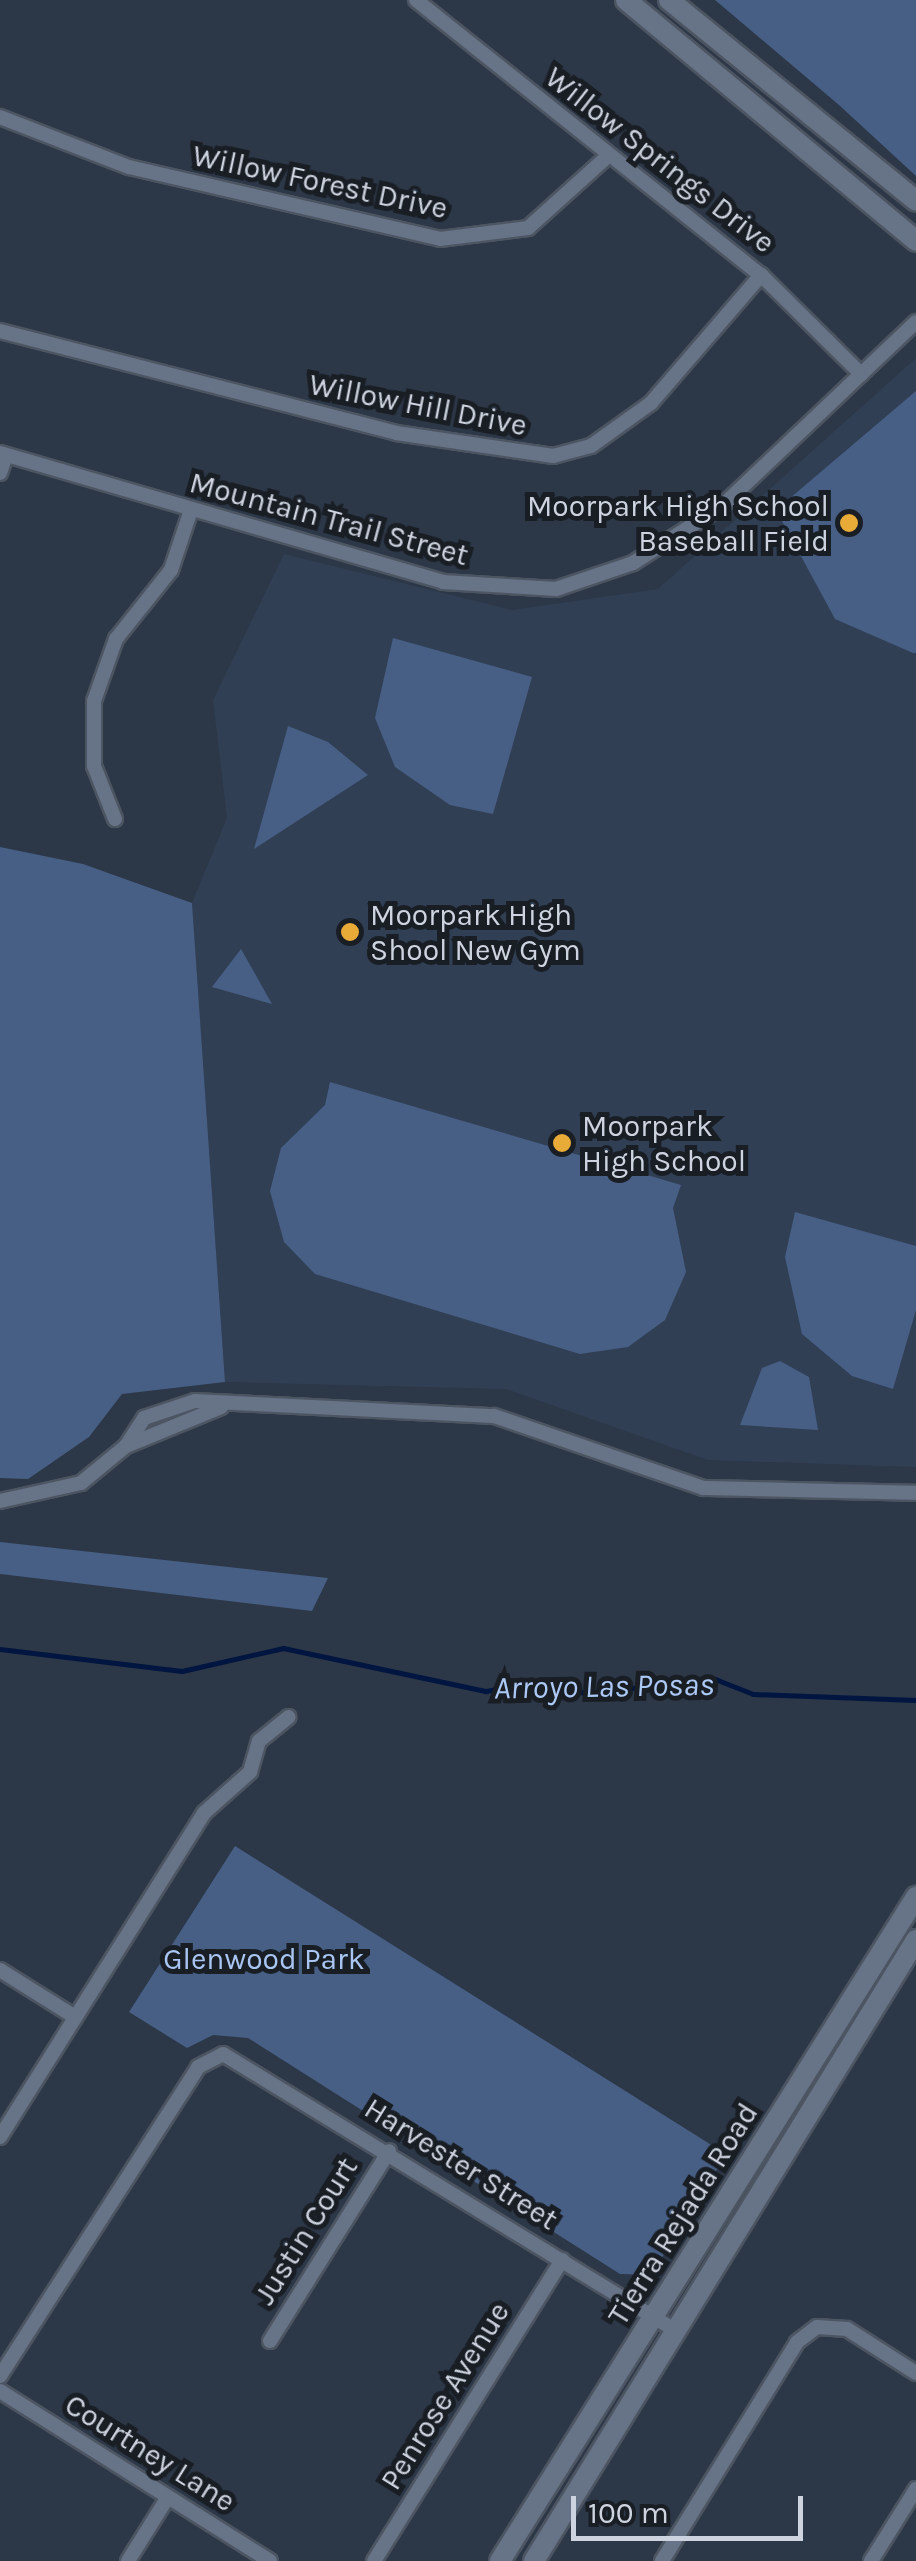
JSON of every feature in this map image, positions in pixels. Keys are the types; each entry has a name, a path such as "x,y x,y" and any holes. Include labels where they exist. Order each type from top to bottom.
{"main road":[{"path":"626,0 916,240"},
{"path":"669,0 916,201"},
{"name":"Tierra Rejada Road","path":"500,2561 916,1897"},
{"name":"Tierra Rejada Road","path":"534,2561 916,1940"}],"street":[{"name":"Willow Springs Drive","path":"416,0 761,275 861,374"},
{"name":"Willow Forest Drive","path":"0,117 129,167 440,239 528,228 609,155"},
{"name":"Willow Hill Drive","path":"0,331 396,433 553,456 591,446 651,403 761,275"},
{"name":"Mountain Trail Street","path":"3,455 460,586 556,589 633,563 721,507 916,322"},
{"path":"0,473 3,455"},
{"path":"115,819 94,766 94,701 116,639 170,570 191,510"},
{"path":"126,1446 144,1418 178,1404 494,1416 703,1488 916,1493"},
{"path":"0,1500 80,1483 126,1446 222,1407"},
{"path":"0,2137 204,1812 250,1772 259,1741 289,1718"},
{"path":"0,1970 75,2016"},
{"name":"Harvester Street","path":"0,2376 211,2057 238,2058 678,2332"},
{"name":"Justin Court","path":"270,2341 390,2151"},
{"name":"Penrose Avenue","path":"374,2561 562,2260"},
{"path":"662,2561 797,2342 817,2326 847,2328 916,2373"},
{"name":"Courtney Lane","path":"0,2391 270,2561"},
{"path":"871,2561 916,2488"},
{"path":"128,2561 168,2496"}],"shaded area":[{"name":"Moorpark High School","path":"916,358 916,1467 708,1460 506,1389 225,1382 192,903 227,818 213,700 284,554 512,610 658,589"}],"green space":[{"path":"715,0 916,0 916,176 839,105"},
{"name":"Moorpark High School Baseball Field","path":"916,391 913,653 835,619 776,510"},
{"path":"393,638 532,677 493,814 450,805 395,767 375,718"},
{"path":"288,726 328,742 368,775 254,849"},
{"path":"0,847 83,864 192,903 225,1382 122,1394 89,1437 28,1479 0,1478"},
{"path":"241,949 272,1004 212,987"},
{"path":"330,1082 681,1185 673,1208 686,1272 665,1320 628,1347 580,1354 315,1274 284,1242 270,1191 281,1148 325,1105"},
{"path":"795,1212 916,1246 916,1310 893,1389 852,1376 802,1334 785,1257"},
{"path":"780,1361 809,1377 818,1430 740,1425 762,1368"},
{"path":"0,1542 328,1578 312,1611 0,1574"},
{"name":"Glenwood Park","path":"235,1846 729,2156 695,2195 653,2275 620,2274 248,2038 213,2035 187,2048 129,2012"}],"waterway":[{"name":"Arroyo Las Posas","path":"0,1649 182,1671 283,1648 486,1691 532,1683 586,1693 715,1679 753,1694 916,1700"}],"place":[{"name":"Moorpark High School Baseball Field","path":"849,523"},
{"name":"Moorpark High Shool New Gym","path":"350,932"},
{"name":"Moorpark High School","path":"562,1143"}]}
